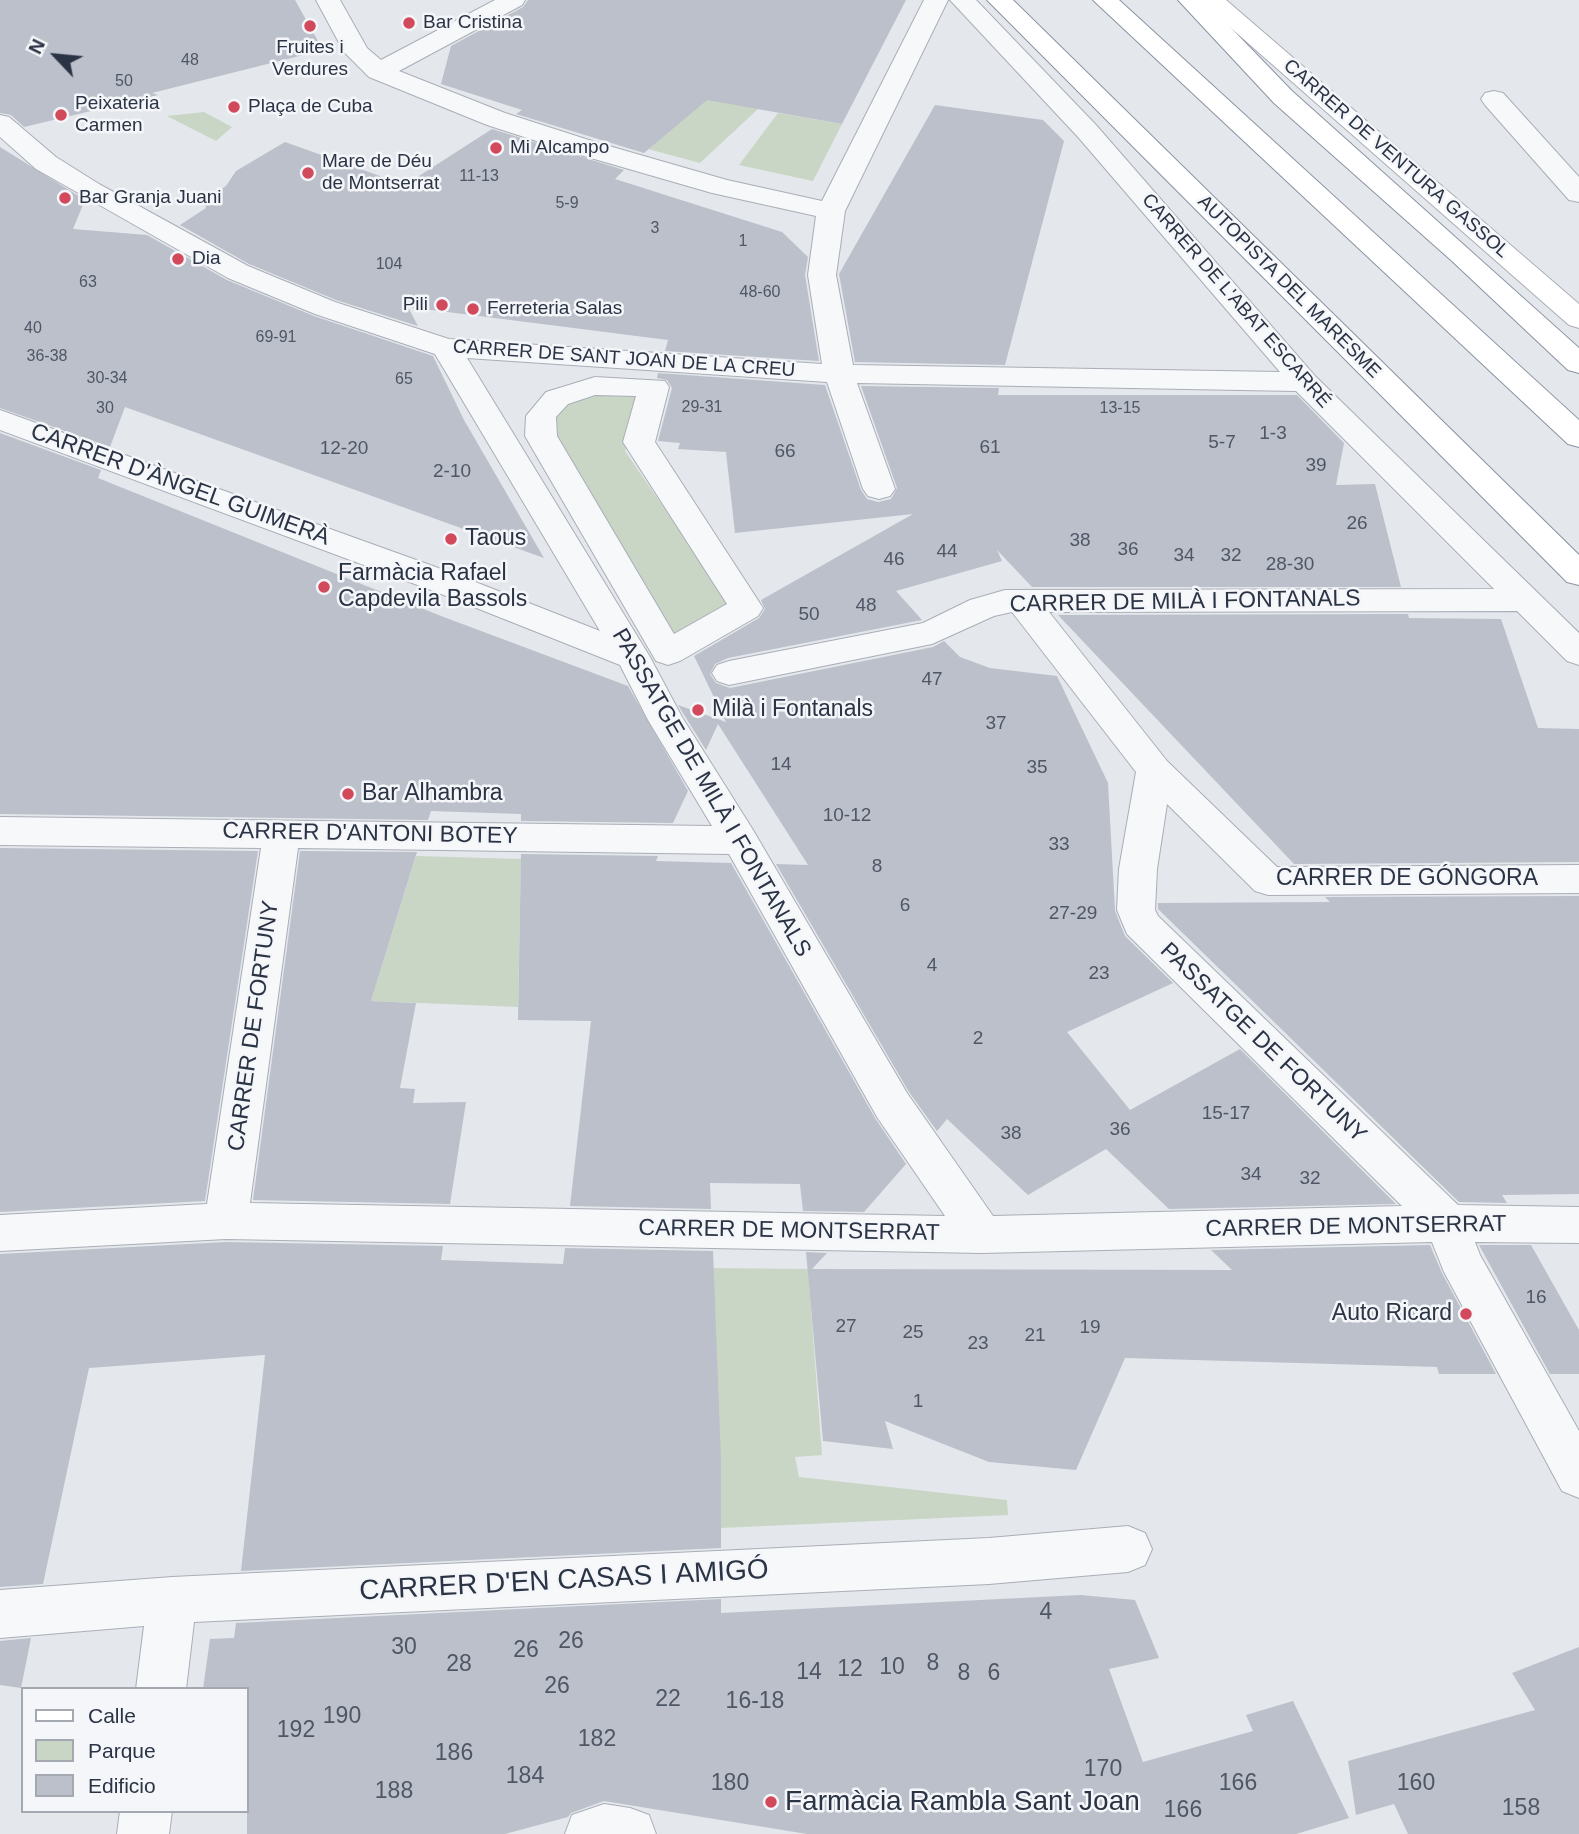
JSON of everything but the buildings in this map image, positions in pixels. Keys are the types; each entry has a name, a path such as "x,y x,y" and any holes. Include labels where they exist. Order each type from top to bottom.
{"main road":[{"name":"AUTOPISTA DEL MARESME","path":"999,0 1579,574"},
{"path":"1105,0 1579,437"},
{"path":"1190,0 1283,97 1462,255 1579,364"},
{"name":"CARRER DE VENTURA GASSOL","path":"1212,0 1579,318"}],"street":[{"path":"328,0 357,52 378,72 496,119 586,148 722,187 831,211"},
{"path":"378,72 513,0"},
{"path":"879,489 839,374 822,275 831,211 936,0"},
{"name":"CARRER DE L'ABAT ESCARRÉ","path":"961,0 1087,131 1304,382 1579,653"},
{"path":"1494,99 1579,194"},
{"name":"CARRER DE SANT JOAN DE LA CREU","path":"0,123 47,163 78,183 238,272 325,308 446,348 839,374 1304,382"},
{"name":"PASSATGE DE MILÀ I FONTANALS","path":"446,348 651,655 666,720 740,840 892,1105 982,1235"},
{"path":"594,386 654,387 639,442 746,608 651,655 541,436 539,422 545,410 557,398 572,391 594,386"},
{"name":"CARRER D'ÀNGEL GUIMERÀ","path":"0,419 443,582 651,655"},
{"path":"1021,600 1154,770"},
{"name":"CARRER DE MILÀ I FONTANALS","path":"729,673 932,634 982,608 1021,600 1527,600"},
{"name":"CARRER DE GÓNGORA","path":"1154,770 1268,881 1579,879"},
{"name":"PASSATGE DE FORTUNY","path":"1154,770 1138,869 1136,910 1141,924 1448,1223 1459,1259 1579,1476"},
{"name":"CARRER D'ANTONI BOTEY","path":"0,831 282,832 740,840"},
{"name":"CARRER DE FORTUNY","path":"226,1221 282,832"},
{"name":"CARRER DE MONTSERRAT","path":"0,1233 226,1221 982,1235 1448,1223 1579,1225"},
{"name":"CARRER D'EN CASAS I AMIGÓ","path":"0,1614 172,1600 989,1561 1128,1549"},
{"path":"161,1687 172,1600"},
{"path":"143,1834 146,1813"},
{"path":"591,1834 604,1830 630,1834"}],"green space":[{"path":"717,15 766,93 758,109 700,163 648,149 683,119"},
{"path":"204,112 232,127 216,141 167,116"},
{"path":"778,113 842,124 813,181 739,165"},
{"path":"581,392 642,395 625,451 734,610 675,640 550,442 550,415"},
{"path":"416,856 521,859 518,1007 371,1001"},
{"path":"713,1268 808,1269 822,1455 795,1457 799,1477 1007,1500 1008,1515 721,1528"}],"place":[{"name":"Bar Cristina","path":"409,23"},
{"name":"Fruites i Verdures","path":"310,26"},
{"name":"Plaça de Cuba","path":"234,107"},
{"name":"Peixateria Carmen","path":"61,115"},
{"name":"Mi Alcampo","path":"496,148"},
{"name":"Mare de Déu de Montserrat","path":"308,173"},
{"name":"Bar Granja Juani","path":"65,198"},
{"name":"Dia","path":"178,259"},
{"name":"Pili","path":"442,305"},
{"name":"Ferreteria Salas","path":"473,309"},
{"name":"Taous","path":"451,539"},
{"name":"Farmàcia Rafael Capdevila Bassols","path":"324,587"},
{"name":"Milà i Fontanals","path":"698,710"},
{"name":"Bar Alhambra","path":"348,794"},
{"name":"Auto Ricard","path":"1466,1314"},
{"name":"Farmàcia Rambla Sant Joan","path":"771,1802"}]}
